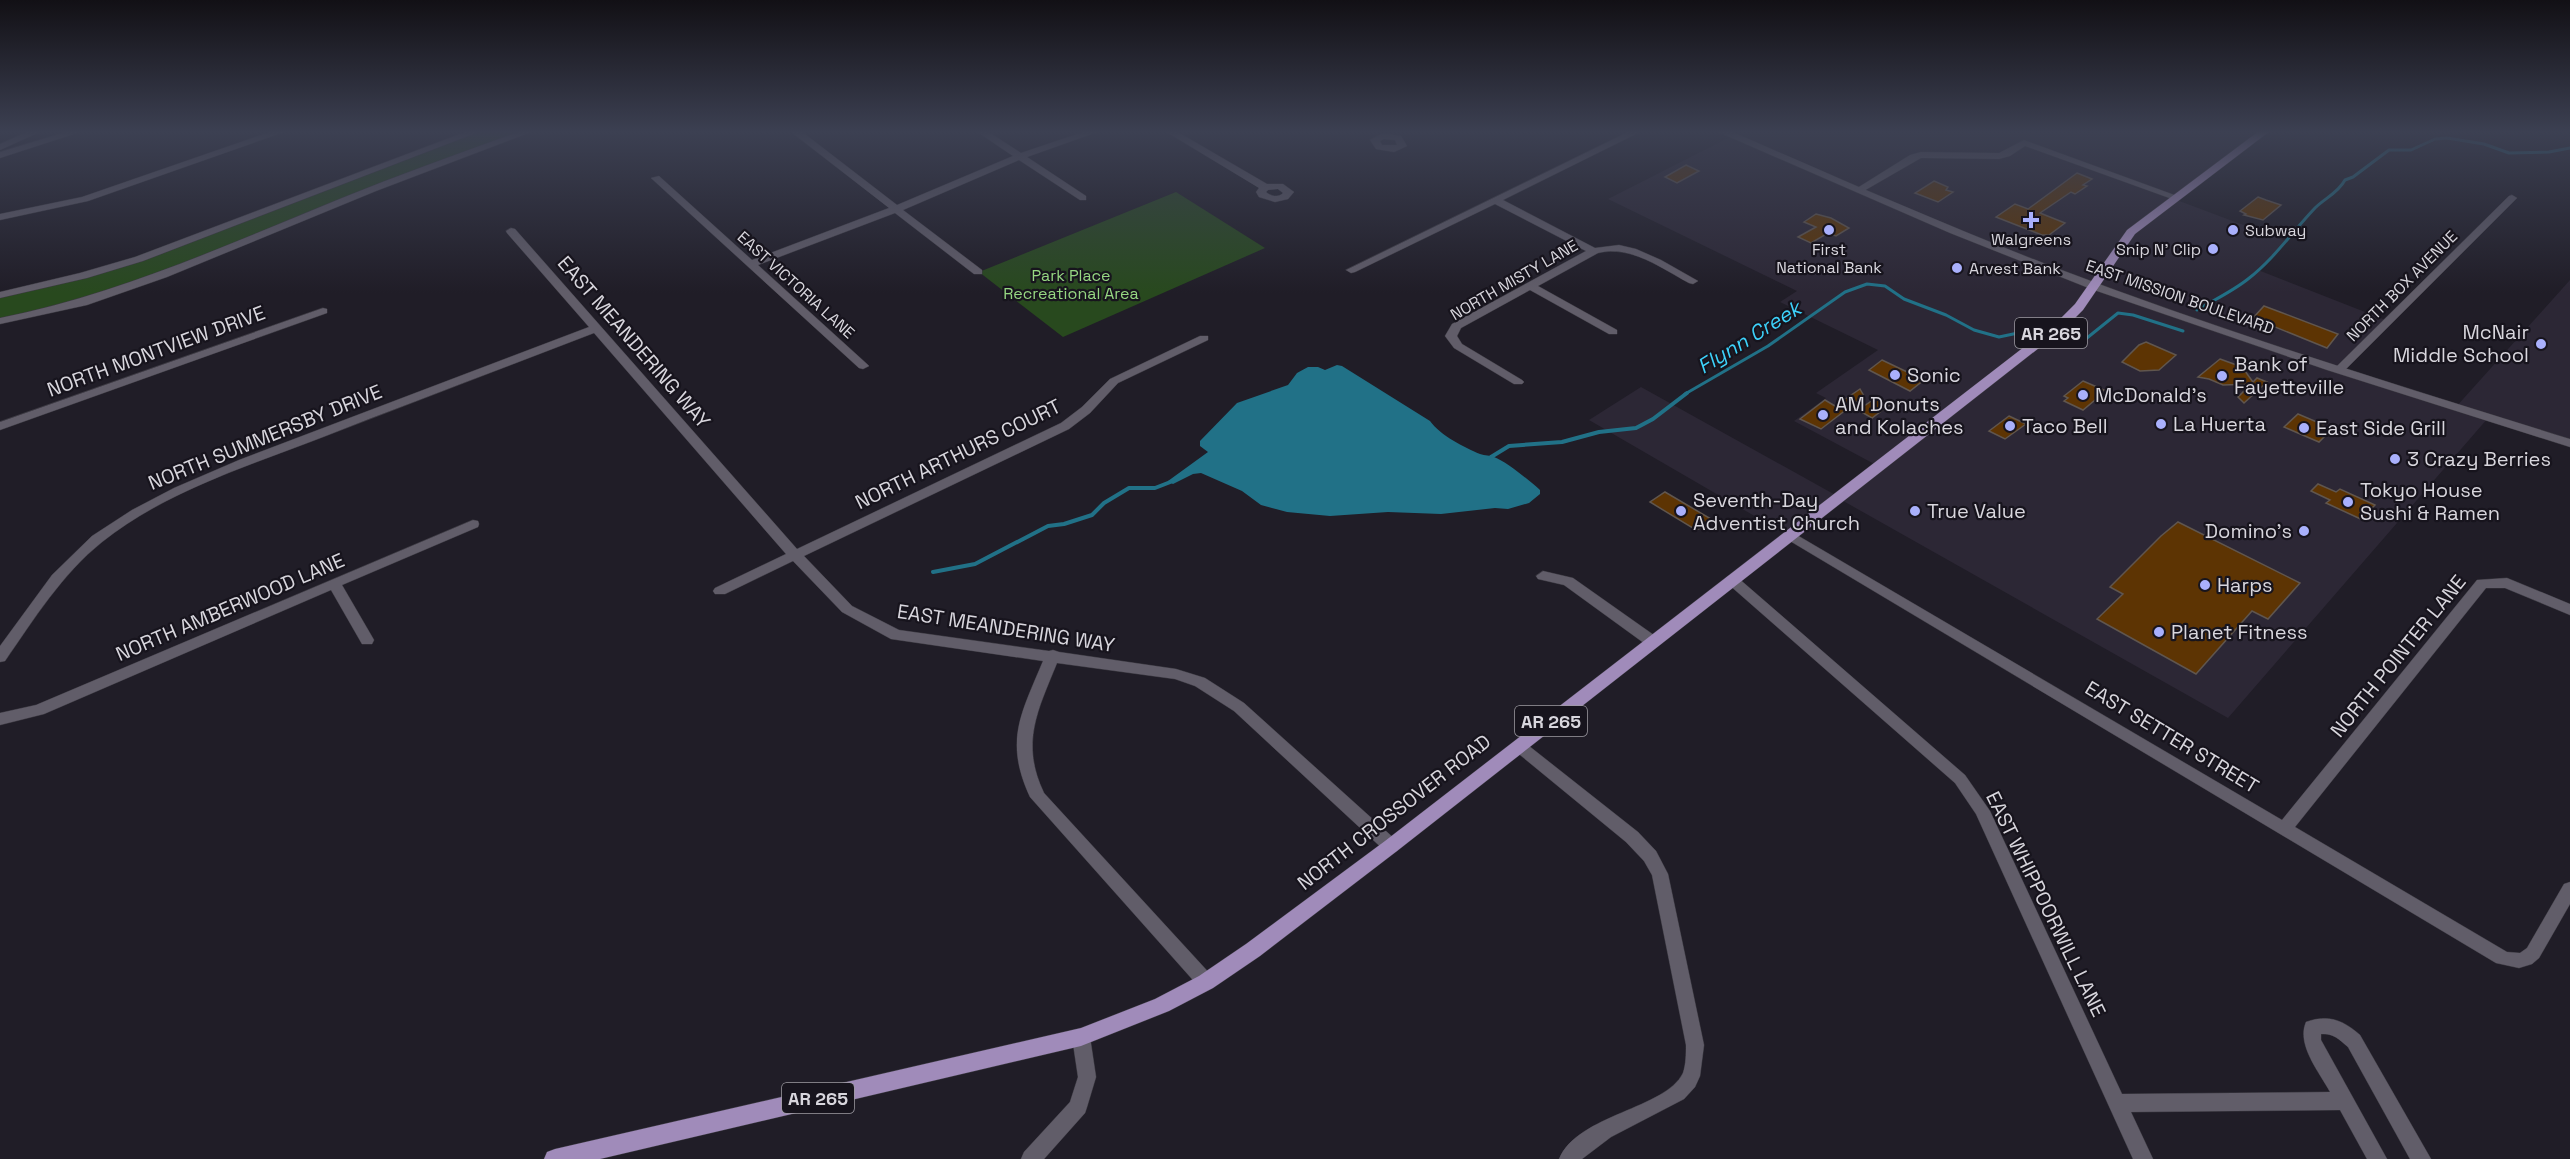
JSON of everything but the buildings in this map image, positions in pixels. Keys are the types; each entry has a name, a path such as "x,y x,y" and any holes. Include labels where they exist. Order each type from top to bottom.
{"main road":[{"name":"EAST MISSION BOULEVARD","path":"1848,185 2094,286 2339,370 2570,443"},
{"name":"NORTH CROSSOVER ROAD","path":"555,1159 1082,1037 1162,1005 1206,982 1253,950 1390,846 2062,323 2079,307 2123,241 2191,185"}],"street":[{"path":"0,217 45,210 85,200 128,185"},
{"path":"0,295 83,276 139,259 334,185"},
{"path":"0,321 93,300 154,279 383,185"},
{"name":"EAST VICTORIA LANE","path":"664,185 863,366"},
{"path":"865,185 978,272"},
{"path":"750,264 953,185"},
{"path":"1063,185 1083,198"},
{"path":"1351,270 1526,185"},
{"path":"1859,190 1867,185"},
{"path":"2142,185 2175,197"},
{"name":"NORTH BOX AVENUE","path":"2339,370 2512,198"},
{"path":"1496,200 1594,251 1611,246 1631,250 1694,281"},
{"name":"EAST MEANDERING WAY","path":"511,231 795,555 847,609 896,635 1053,655 1176,674 1200,682 1239,708 1390,846"},
{"name":"NORTH MISTY LANE","path":"1518,382 1458,346 1451,336 1456,326 1594,251"},
{"path":"1531,286 1613,332"},
{"name":"NORTH MONTVIEW DRIVE","path":"0,426 323,311"},
{"name":"NORTH SUMMERSBY DRIVE","path":"0,657 56,580 80,554 110,529 147,506 186,486 243,463 597,328"},
{"name":"NORTH ARTHURS COURT","path":"720,591 1065,426 1086,410 1114,381 1204,338"},
{"name":"NORTH AMBERWOOD LANE","path":"0,719 39,710 474,524"},
{"name":"EAST SETTER STREET","path":"1790,535 2285,828 2485,950 2502,958 2515,962 2526,960 2533,953 2570,889"},
{"path":"1543,576 1568,581 1653,642"},
{"name":"EAST WHIPPOORWILL LANE","path":"1732,580 1960,779 1982,811 2142,1159"},
{"path":"334,583 368,640"},
{"name":"NORTH POINTER LANE","path":"2285,828 2482,583 2507,583 2570,610"},
{"path":"1053,655 1025,728 1022,748 1029,781 1038,797 1206,982"},
{"path":"1519,746 1632,837 1650,856 1660,874 1695,1045 1694,1067 1686,1084 1679,1091 1671,1098 1597,1134 1580,1145 1569,1159"},
{"path":"2377,1159 2312,1041 2312,1028 2323,1024 2340,1029 2354,1041 2421,1159"},
{"path":"1031,1159 1078,1107 1087,1077 1082,1037"},
{"path":"2116,1103 2345,1101"}],"shaded area":[{"path":"1635,185 2193,185 2174,199 2286,241 2258,270 2388,321 2340,369 2455,408 2570,280 2570,443 2488,418 2228,718 1838,498 1789,536 1589,420 1641,387 1839,497 1878,466 1794,421 1826,398 1816,393 1878,350 1780,302 1797,291 1608,199"}],"green space":[{"path":"329,185 382,185 154,280 0,321 0,295 83,276"},
{"name":"Park Place Recreational Area","path":"1176,192 1265,248 1063,337 979,272"}],"water":[{"path":"1337,365 1430,421 1440,432 1453,440 1480,454 1492,456 1505,463 1540,490 1540,494 1529,503 1508,509 1495,508 1441,514 1388,512 1330,516 1287,512 1261,505 1242,491 1201,473 1193,474 1173,484 1168,481 1208,452 1200,446 1200,441 1237,403 1288,385 1297,373 1308,367 1325,370"}],"waterway":[{"name":"Flynn Creek","path":"2197,310 2248,279 2275,254 2315,208 2342,185"},
{"name":"Flynn Creek","path":"1685,394 1768,346 1845,292 1867,284 1885,286 1904,299 1946,315 1974,330 1999,337 2018,333"},
{"name":"Flynn Creek","path":"2077,346 2118,313 2133,315 2183,331"},
{"name":"Flynn Creek","path":"1491,457 1509,446 1562,442 1599,432 1636,428 1653,419 1687,393"},
{"path":"933,572 975,564 1048,526 1064,524 1092,515 1104,503 1129,488 1155,488 1173,481"}],"place":[{"name":"Walgreens","path":"2031,220"},
{"name":"First National Bank","path":"1829,230"},
{"name":"Subway","path":"2233,230"},
{"name":"Snip N' Clip","path":"2213,249"},
{"name":"Arvest Bank","path":"1957,268"},
{"name":"McNair Middle School","path":"2541,344"},
{"name":"Sonic","path":"1895,375"},
{"name":"Bank of Fayetteville","path":"2222,376"},
{"name":"McDonald's","path":"2083,395"},
{"name":"AM Donuts and Kolaches","path":"1823,415"},
{"name":"La Huerta","path":"2161,424"},
{"name":"Taco Bell","path":"2010,426"},
{"name":"East Side Grill","path":"2304,428"},
{"name":"3 Crazy Berries","path":"2395,459"},
{"name":"Tokyo House Sushi & Ramen","path":"2348,502"},
{"name":"Seventh-Day Adventist Church","path":"1681,511"},
{"name":"True Value","path":"1915,511"},
{"name":"Domino's","path":"2304,531"},
{"name":"Harps","path":"2205,585"},
{"name":"Planet Fitness","path":"2159,632"}]}
